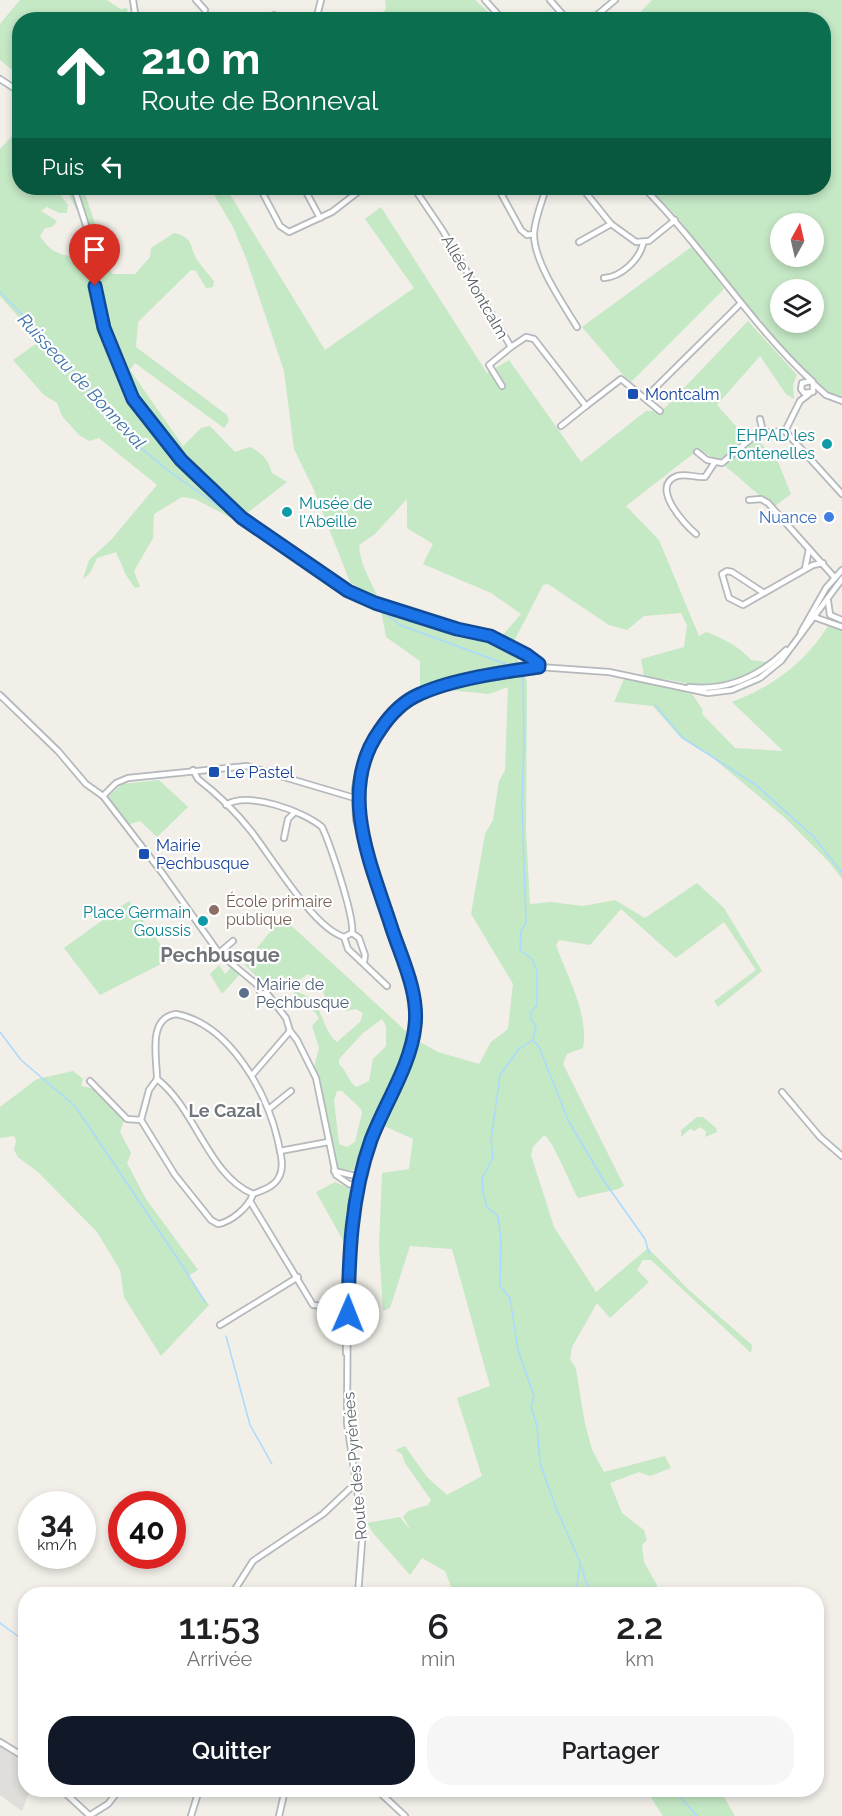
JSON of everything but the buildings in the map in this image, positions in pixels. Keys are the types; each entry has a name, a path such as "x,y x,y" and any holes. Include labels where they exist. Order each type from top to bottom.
{"street":[{"path":"196,0 205,10"},
{"path":"480,0 491,7"},
{"path":"485,0 496,12"},
{"path":"550,0 562,12"},
{"path":"601,12 615,0"},
{"path":"76,195 92,244 96,296 104,328 126,386 181,460 242,518 348,591 375,603 457,629 490,636 534,659 539,667"},
{"path":"264,195 285,231 292,231 320,218 353,195"},
{"path":"308,195 320,218"},
{"name":"Allée Montcalm","path":"419,195 443,231 511,347 526,337 534,339 586,406"},
{"path":"502,195 521,230 527,235 534,234"},
{"path":"544,195 534,234 540,260 577,327"},
{"path":"588,195 611,224 633,241 643,244"},
{"path":"651,195 675,220 756,324 813,383 826,394 842,401"},
{"path":"604,278 614,276 626,268 638,256 643,244 675,220"},
{"path":"579,242 611,224"},
{"path":"645,398 741,303"},
{"path":"502,386 489,365 511,347"},
{"path":"785,431 800,401 802,372"},
{"path":"561,426 621,379 660,411"},
{"path":"802,383 813,383"},
{"path":"800,401 814,390 813,383"},
{"path":"801,390 809,394"},
{"path":"760,419 763,432"},
{"path":"697,452 715,462 724,462 756,434 785,431"},
{"path":"785,431 842,494"},
{"path":"696,534 679,517 668,495 667,485 674,477 683,475 705,477 715,462"},
{"path":"749,500 761,499 768,503 810,548 834,578 841,579"},
{"path":"805,569 810,548"},
{"path":"764,593 732,572 727,571 722,574 728,596 738,603 746,604 805,569 825,566 840,571"},
{"path":"813,617 840,571"},
{"path":"359,1181 360,1170 368,1148 411,1045 416,1018 406,971 368,854 356,799 365,754 384,724 402,705 417,695 448,685 539,667 609,672 668,684 718,687 749,678 785,651 828,598 841,579 840,571"},
{"path":"828,598 830,615 842,620"},
{"path":"825,621 822,617 828,610"},
{"path":"813,617 842,627"},
{"path":"0,695 58,751 86,784 103,796 163,874 219,953 261,988 261,993 266,992 286,1018 290,1031 316,1078 334,1171 342,1180 359,1181"},
{"path":"103,796 123,779 202,769 256,767 356,799"},
{"path":"202,769 202,783"},
{"path":"193,770 202,783 250,830 294,890 334,933 344,937 352,933"},
{"path":"226,805 245,799 294,813 323,830 348,907 353,925 352,933"},
{"path":"284,838 288,819 294,813"},
{"path":"352,933 359,938 365,955 364,962"},
{"path":"344,937 348,949 387,986"},
{"path":"219,953 233,941"},
{"path":"176,1014 193,1020 215,1034 253,1074 270,1108 280,1151 282,1166 280,1176 274,1184 253,1194 250,1201 225,1222 214,1223 175,1175 141,1120 149,1090 157,1079 158,1026 164,1017 176,1014"},
{"path":"253,1074 290,1031"},
{"path":"157,1079 165,1086 199,1131 233,1183 253,1194"},
{"path":"90,1081 127,1119 141,1120"},
{"path":"270,1108 291,1091"},
{"path":"782,1092 820,1137 842,1156"},
{"path":"280,1151 328,1142"},
{"path":"359,1181 368,1148"},
{"path":"352,1174 360,1170"},
{"path":"334,1171 352,1174 359,1181"},
{"name":"Route des Pyrénées","path":"359,1181 348,1249 347,1299 347,1423 363,1529 359,1587"},
{"path":"250,1201 313,1305 317,1307 347,1299"},
{"path":"220,1324 298,1277"},
{"path":"236,1587 253,1561 323,1514 357,1482"},
{"path":"0,1742 18,1753"},
{"path":"69,1797 89,1816 108,1804 114,1797"},
{"path":"191,1816 197,1797"},
{"path":"279,1816 283,1797"},
{"path":"385,1797 405,1816"}],"shaded area":[{"path":"0,1746 18,1758 18,1797 27,1797 22,1811 0,1795"}],"green space":[{"path":"20,0 107,0 120,9 127,8 128,12 12,12 12,70 0,60 0,24"},
{"path":"385,0 475,0 488,12 383,12 386,9"},
{"path":"652,0 842,0 842,398 826,391 761,325 762,320 754,316 678,218 656,195 831,195 831,12 641,12"},
{"path":"12,136 12,195 61,195 68,205 67,213 59,213 47,207 41,211 57,221 52,227 45,228 40,236 54,251 69,256 75,256 81,240 88,240 95,305 105,336 103,339 127,391 141,415 176,458 237,517 235,520 195,499 182,497 154,514 153,538 134,571 140,587 135,588 126,575 116,552 97,558 90,573 83,579 89,560 111,540 157,485 99,438 89,441 79,435 62,416 57,403 44,395 13,360 40,341 0,296 0,149"},
{"path":"69,195 73,195 80,211 77,211"},
{"path":"78,195 85,195 112,274 135,274 150,257 151,248 174,233 189,240 198,261 214,281 213,287 206,288 196,271 191,270 138,322 136,347 227,415 229,421 224,428 135,363 130,370 183,446 201,428 210,426 235,452 250,447 258,452 267,460 272,473 287,482 242,517 166,441 148,419 124,377 102,314 95,244"},
{"path":"214,195 230,195 325,350 414,288 365,219 381,207 487,373 509,360 581,462 646,411 662,411 748,321 797,375 793,384 794,399 786,394 760,356 717,405 742,433 751,432 778,462 791,494 775,506 719,461 698,450 626,506 659,540 699,636 706,632 712,634 736,647 751,660 767,662 744,677 715,684 689,684 665,679 646,682 692,694 703,710 702,714 735,748 783,751 732,702 761,689 798,663 819,640 828,626 842,630 842,879 829,862 785,818 713,758 681,738 653,706 614,702 624,679 645,682 641,659 684,647 687,625 681,613 644,616 627,630 609,625 548,584 543,585 511,647 520,654 516,672 524,675 527,682 526,832 530,904 551,902 583,906 615,900 645,918 697,883 724,908 762,971 718,1007 714,1001 756,970 724,922 676,958 621,909 590,945 559,940 556,945 576,995 584,1035 583,1048 567,1054 563,1064 624,1186 578,1198 557,1153 544,1135 533,1147 531,1155 554,1227 596,1292 648,1248 689,1290 752,1345 751,1353 651,1260 643,1260 637,1270 649,1282 610,1318 597,1303 572,1347 570,1359 576,1369 584,1419 592,1450 604,1472 665,1456 671,1468 650,1476 639,1472 610,1483 622,1513 644,1530 647,1540 642,1545 644,1562 657,1587 451,1587 445,1571 422,1558 410,1575 367,1523 400,1517 411,1531 403,1517 408,1511 428,1505 431,1500 405,1463 402,1454 395,1450 405,1446 427,1477 447,1495 482,1476 457,1398 490,1386 452,1249 410,1246 390,1308 383,1311 379,1246 382,1173 409,1169 413,1139 382,1125 416,1042 420,1013 423,1019 420,1042 438,1052 479,1064 491,1042 508,1029 513,984 471,914 485,834 493,820 499,781 505,770 508,687 489,694 420,687 420,661 386,637 381,610 458,637 496,643 521,614 491,593 423,564 433,544 407,528 407,499 375,534 359,545 364,567 380,602 350,582 313,488 294,449 284,371 246,258 233,227"},
{"path":"694,245 724,289 630,383 582,327"},
{"path":"159,780 188,807 157,837 140,821 127,825 107,798 122,784"},
{"path":"129,901 171,959 100,995 64,948"},
{"path":"282,917 408,1033 405,1050 378,1114 360,1167 353,1170 337,1169 334,1163 320,1084 314,1067 319,1048 312,1026 319,1018 312,1009 304,1004 291,1002 295,989 282,975 266,986 244,964","holes":["308,974 319,980 327,1003 333,999 346,1011 356,1009 363,1013 360,1022 337,1042 327,1030 313,1001 299,993 298,981","382,1019 386,1026 386,1046 373,1059 369,1081 356,1087 339,1064 339,1059 363,1033","337,1091 342,1091 361,1109 355,1142 347,1147 339,1144 334,1100"]},
{"path":"229,964 241,973 222,994 210,974 219,965 225,974 230,969"},
{"path":"73,1071 83,1079 81,1086 96,1089 124,1121 120,1132 131,1153 127,1163 146,1199 198,1270 188,1276 209,1305 161,1356 124,1297 120,1270 97,1232 39,1173 18,1157 14,1150 16,1141 14,1136 0,1138 0,1107 37,1079"},
{"path":"697,1117 703,1117 716,1128 717,1132 705,1137 706,1131 699,1127 695,1131 690,1129 681,1137 681,1130"},
{"path":"335,1182 353,1190 345,1244 316,1192"},
{"path":"651,1797 724,1797 735,1816 663,1816"}],"waterway":[{"name":"Ruisseau de Bonneval","path":"0,292 43,336 130,439 170,472 251,529"},
{"name":"Ruisseau de Bonneval","path":"260,535 343,593"},
{"name":"Ruisseau de Bonneval","path":"348,595 379,608 400,625 511,666"},
{"path":"523,676 522,804 526,923 521,931 520,950 532,959 537,971 537,1005 531,1012 531,1020 536,1025 533,1040 518,1050 500,1075 491,1141 493,1158 482,1178 483,1193 487,1207 498,1216 501,1239 500,1286 510,1298 518,1350 534,1396 531,1407 537,1426 540,1463 588,1587"},
{"name":"Ruisseau de Bonneval","path":"655,705 683,738 756,785 814,837 842,873"},
{"path":"0,1032 21,1060 75,1106 205,1302"},
{"path":"533,1040 539,1047 569,1122 604,1181 645,1239 649,1253"},
{"path":"226,1336 250,1425 272,1464"},
{"path":"577,1587 580,1563"},
{"path":"0,1623 18,1636"},
{"path":"680,1797 697,1816"}],"place":[{"name":"Montcalm","path":"633,394"},
{"name":"EHPAD les Fontenelles","path":"827,444"},
{"name":"Musée de l'Abeille","path":"287,512"},
{"name":"Nuance","path":"829,517"},
{"name":"Le Pastel","path":"214,772"},
{"name":"Mairie Pechbusque","path":"144,854"},
{"name":"École primaire publique","path":"214,910"},
{"name":"Place Germain Goussis","path":"203,921"},
{"name":"Mairie de Pechbusque","path":"244,993"}],"district":[{"name":"Pechbusque","path":"220,955"},
{"name":"Le Cazal","path":"225,1110"}],"route":[{"path":"95,286 104,328 118,361 122,378 133,399 181,460 242,518 348,591 375,603 457,629 490,636 534,659 539,664 539,667 448,685 417,695 402,705 384,724 365,754 358,789 361,823 368,854 412,991 416,1018 411,1045 368,1148 352,1217 348,1249 348,1314"}]}
